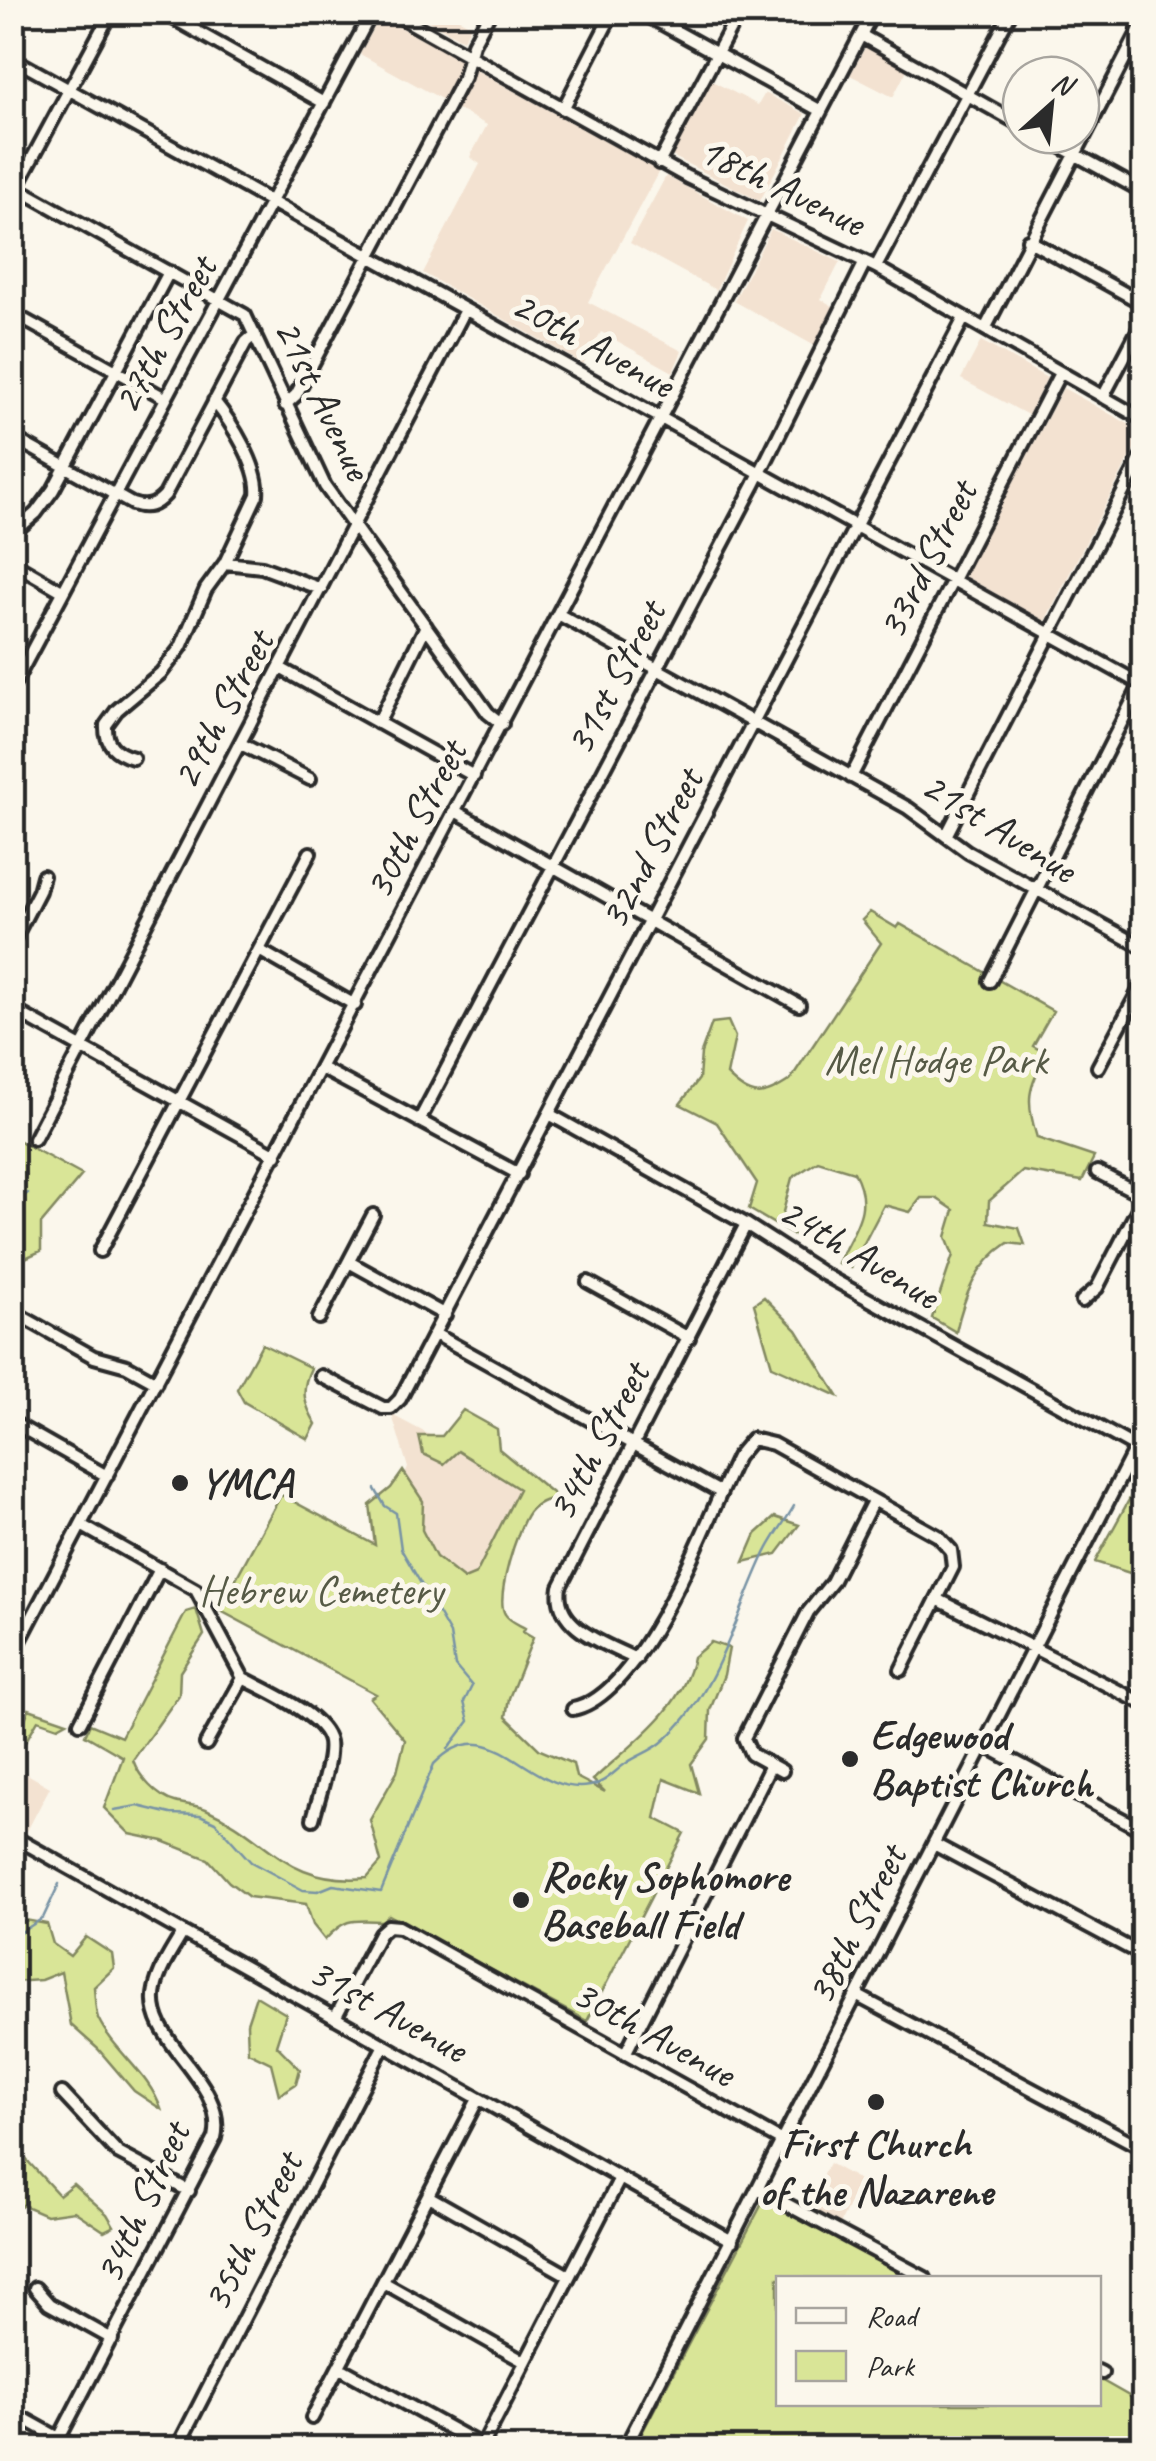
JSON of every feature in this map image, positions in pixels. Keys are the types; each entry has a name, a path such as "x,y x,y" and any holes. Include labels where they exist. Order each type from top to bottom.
{"street":[{"path":"14,189 112,12"},
{"path":"162,12 324,103"},
{"name":"27th Street","path":"13,686 372,12"},
{"name":"18th Avenue","path":"390,12 659,162 871,265 1144,420"},
{"path":"285,405 296,394 368,257 471,57 473,44 490,12"},
{"path":"563,109 613,12"},
{"path":"641,12 821,111"},
{"path":"659,162 738,12"},
{"name":"30th Street","path":"13,1655 873,12"},
{"name":"31st Street","path":"419,1121 758,474 1011,12"},
{"path":"1101,99 1142,16"},
{"path":"861,35 1001,113"},
{"name":"20th Avenue","path":"12,58 758,474 1143,683"},
{"path":"985,328 1073,155"},
{"path":"1078,155 1144,192"},
{"name":"21st Avenue","path":"14,189 245,315 318,476 488,713 502,724"},
{"path":"1028,240 1144,304"},
{"path":"12,534 44,504 66,468 169,272"},
{"name":"29th Street","path":"34,1139 465,310"},
{"path":"12,313 165,398"},
{"name":"32nd Street","path":"321,1376 378,1406 391,1408 400,1399 964,318"},
{"path":"1103,397 1144,319"},
{"path":"12,437 132,504 150,506 165,495 246,342 255,334"},
{"name":"33rd Street","path":"852,778 1060,373"},
{"path":"133,758 122,755 109,743 106,725 175,657 257,494 258,484 230,422 214,400"},
{"path":"946,836 1144,452"},
{"path":"12,562 62,591"},
{"path":"225,562 262,567 321,589"},
{"name":"21st Avenue","path":"558,614 908,808 946,836 1143,947"},
{"path":"378,723 426,626"},
{"path":"280,668 474,776"},
{"path":"990,981 1143,683"},
{"path":"241,744 310,779"},
{"path":"455,811 799,1005"},
{"path":"100,1251 310,854"},
{"path":"12,944 43,876"},
{"path":"259,950 354,1005"},
{"path":"1098,1067 1144,981"},
{"path":"12,1008 276,1155"},
{"path":"321,1068 519,1174"},
{"name":"24th Avenue","path":"549,1114 746,1224 810,1266 1135,1447"},
{"path":"1082,1301 1098,1288 1144,1196 1097,1172"},
{"path":"319,1318 373,1215"},
{"name":"34th Street","path":"636,1660 568,1621 558,1594 746,1224"},
{"path":"349,1262 445,1315"},
{"path":"588,1282 688,1338"},
{"path":"12,1310 94,1357 128,1366 156,1382"},
{"path":"436,1334 720,1492"},
{"path":"12,1422 107,1476"},
{"name":"38th Street","path":"625,2448 1144,1430"},
{"path":"572,1709 590,1705 636,1660 658,1625 743,1446 752,1440 773,1444 938,1536 948,1546 953,1567 901,1670"},
{"path":"626,2054 776,1768 746,1748 746,1731 808,1612 838,1572 873,1501"},
{"path":"81,1526 196,1590 244,1678 316,1719 325,1730 330,1745 314,1819"},
{"path":"80,1723 160,1568"},
{"path":"937,1599 1144,1704"},
{"path":"206,1744 244,1678"},
{"path":"984,1745 1144,1831"},
{"name":"31st Avenue","path":"12,1836 732,2241"},
{"path":"934,1844 1144,1956"},
{"name":"30th Avenue","path":"335,2018 380,1934 388,1926 406,1930 782,2142"},
{"name":"34th Street","path":"56,2444 215,2138 212,2100 158,2018 154,1997 157,1980 183,1932"},
{"path":"856,1995 1144,2149"},
{"name":"35th Street","path":"177,2448 384,2045"},
{"path":"62,2093 118,2153 189,2190"},
{"path":"312,2418 478,2098"},
{"path":"340,2368 482,2448 620,2178"},
{"path":"758,2189 921,2276"},
{"path":"428,2196 569,2276"},
{"path":"383,2282 525,2362"},
{"path":"35,2288 49,2304 112,2339"},
{"path":"12,2412 56,2444 78,2448"}],"shaded area":[{"path":"414,13 448,13 471,25 463,40"},
{"path":"380,17 466,63 445,101 360,54"},
{"path":"867,44 909,66 893,97 850,75"},
{"path":"472,68 659,171 588,302 682,351 673,372 601,332 583,364 423,273 480,164 470,157 487,125 451,106"},
{"path":"712,81 758,105 765,93 805,114 760,201 672,156"},
{"path":"666,176 748,221 716,290 630,243"},
{"path":"771,229 840,262 821,299 836,308 815,346 734,301"},
{"path":"981,341 1047,378 1028,415 961,379"},
{"path":"1063,388 1143,432 1045,621 964,576"},
{"path":"392,1415 526,1486 466,1596 371,1543 408,1468"},
{"path":"13,1766 50,1787 27,1831 13,1824"},
{"path":"829,2163 861,2181 839,2226 805,2209"}],"green space":[{"name":"Mel Hodge Park","path":"870,912 897,928 900,924 1053,1011 1033,1046 1047,1054 1030,1094 1033,1125 1037,1138 1094,1157 1082,1181 1023,1171 989,1201 988,1222 1019,1228 1025,1245 1008,1243 980,1271 963,1306 956,1332 932,1318 953,1255 946,1237 954,1210 936,1198 921,1198 910,1212 884,1205 851,1268 838,1263 862,1208 860,1185 854,1172 818,1161 792,1178 783,1212 793,1235 749,1209 757,1183 717,1123 680,1104 699,1079 701,1053 712,1023 728,1021 735,1037 727,1075 743,1089 764,1093 790,1080 881,943 862,920"},
{"path":"12,1137 82,1175 41,1224 41,1251 23,1259 13,1252"},
{"path":"764,1297 797,1330 838,1396 772,1366 754,1304"},
{"path":"262,1344 311,1368 305,1397 316,1424 308,1439 244,1402 237,1389"},
{"name":"Hebrew Cemetery","path":"463,1410 497,1429 499,1449 557,1497 535,1506 524,1520 513,1547 503,1594 505,1614 533,1638 509,1698 506,1717 540,1750 573,1764 576,1777 605,1792 593,1780 667,1710 693,1657 711,1642 729,1648 724,1675 710,1710 709,1739 691,1764 699,1793 664,1779 655,1818 684,1833 587,2021 389,1915 382,1921 344,1924 325,1940 313,1925 306,1904 249,1897 208,1859 163,1841 130,1834 104,1808 123,1757 85,1735 90,1724 121,1737 186,1612 196,1609 204,1635 180,1672 179,1695 133,1760 140,1773 162,1796 228,1820 296,1867 339,1878 367,1878 381,1862 370,1820 397,1772 405,1740 370,1698 376,1694 219,1610 281,1495 375,1545 370,1505 391,1488 403,1471 423,1501 422,1530 436,1557 464,1579 476,1574 519,1489 458,1451 444,1464 423,1454 419,1436 442,1436"},
{"path":"1135,1489 1143,1493 1143,1561 1133,1574 1095,1562"},
{"path":"775,1517 799,1525 777,1554 744,1562 756,1534"},
{"path":"29,1709 67,1722 58,1727 38,1720 19,1753 17,1765 13,1764 13,1749"},
{"path":"25,1920 47,1924 53,1944 70,1956 86,1937 112,1954 114,1968 94,1987 98,2018 148,2084 161,2109 134,2091 71,2025 61,1972 41,1980 13,1982 13,1928"},
{"path":"256,1996 286,2014 276,2045 300,2069 296,2084 279,2095 271,2063 248,2052 247,2023"},
{"path":"12,2144 59,2195 73,2184 107,2214 114,2226 104,2231 74,2211 46,2215 23,2205 13,2213"},
{"path":"765,2198 910,2276 776,2276 776,2406 1101,2406 1101,2380 1143,2404 1143,2448 634,2448"}],"waterway":[{"path":"12,1204 28,1193"},
{"path":"375,1489 385,1506 396,1513 401,1549 450,1634 455,1666 472,1686 464,1702 469,1721 448,1749"},
{"path":"114,1810 138,1806 171,1814 200,1815 215,1822 251,1862 303,1890 318,1891 333,1885 381,1892 434,1764 455,1748 475,1744 493,1747 548,1779 568,1786 590,1786 661,1743 680,1724 710,1681 766,1551 794,1506"},
{"path":"12,1938 43,1918 59,1884"}],"place":[{"name":"YMCA","path":"180,1483"},
{"name":"Edgewood Baptist Church","path":"850,1759"},
{"name":"Rocky Sophomore Baseball Field","path":"521,1900"},
{"name":"First Church of the Nazarene","path":"876,2102"}]}
